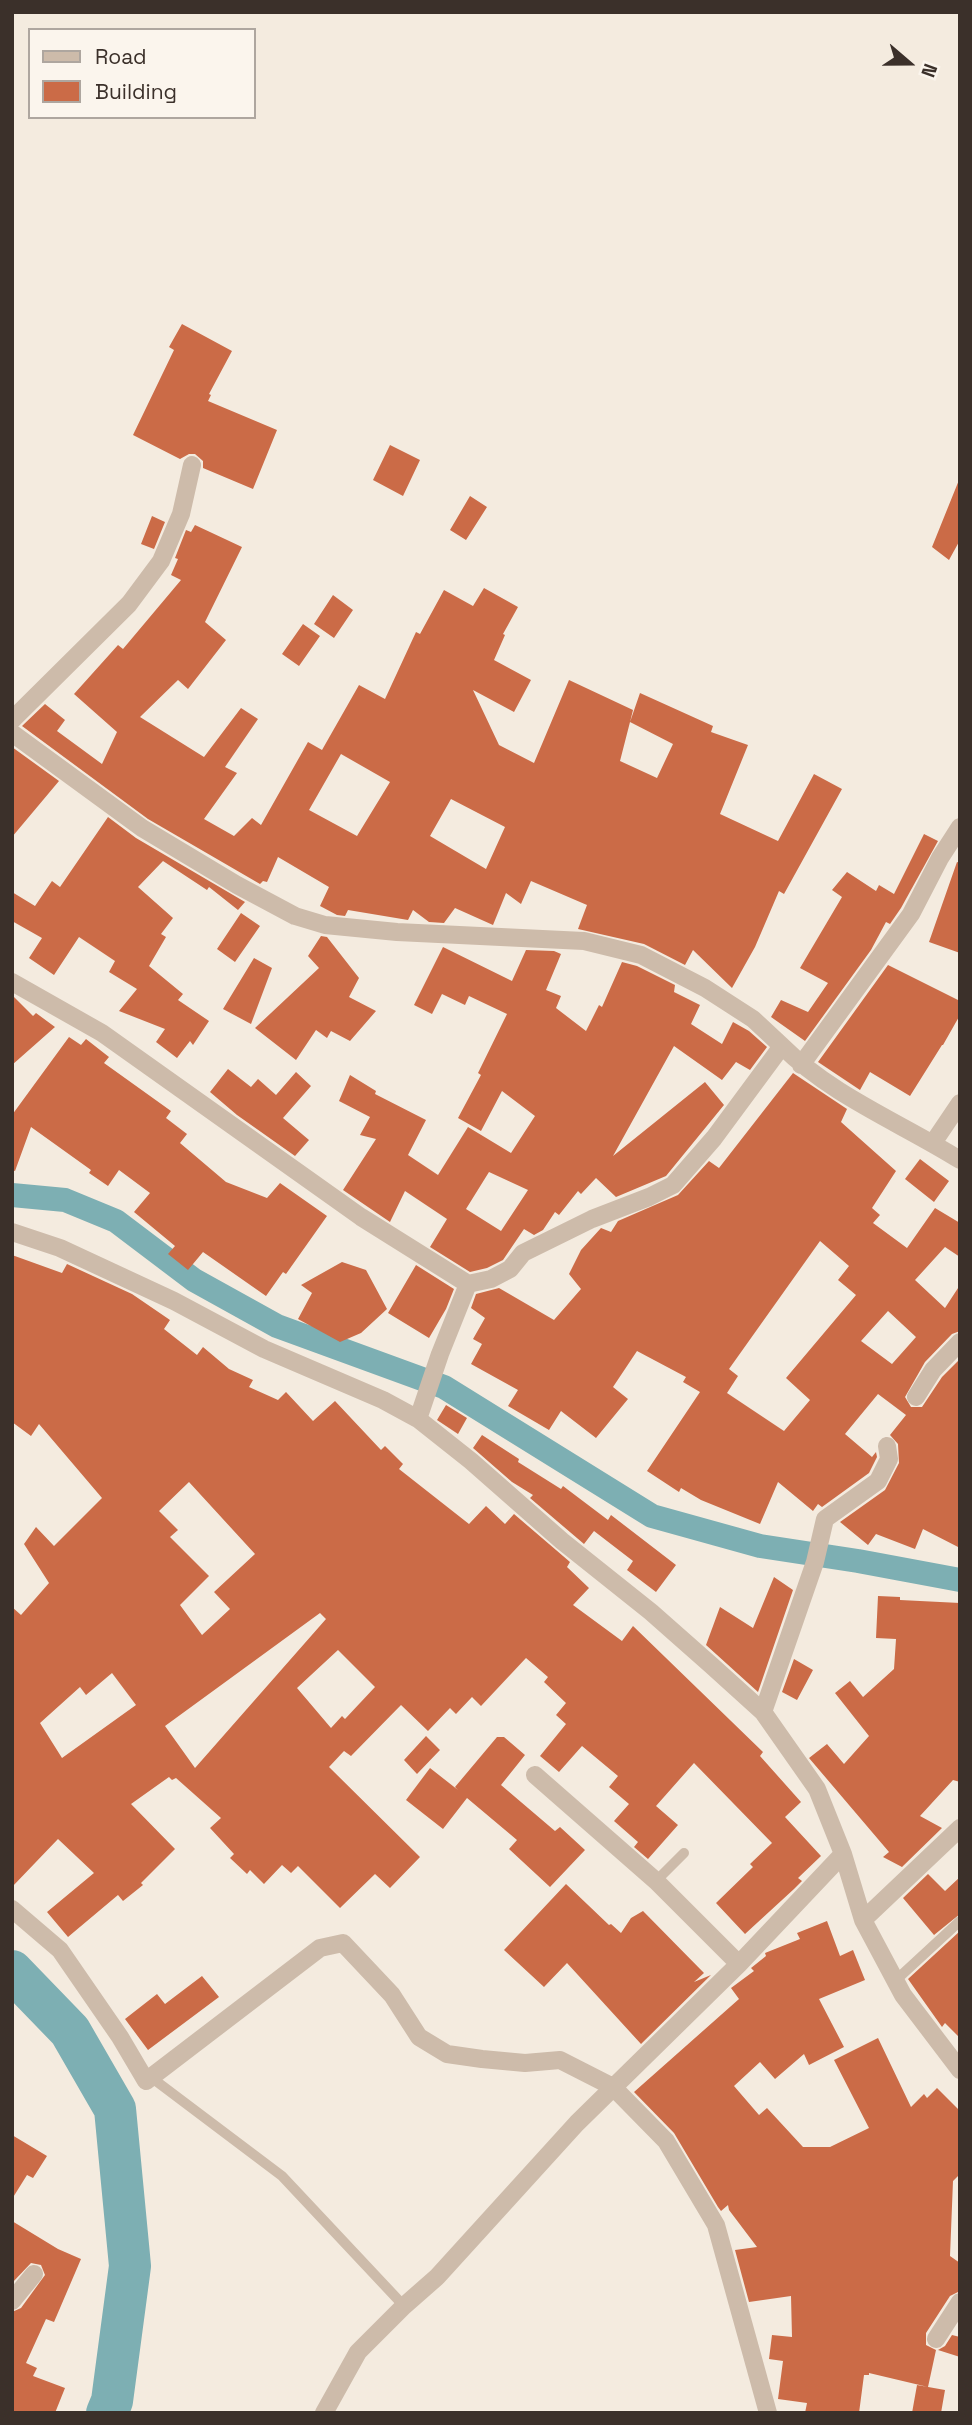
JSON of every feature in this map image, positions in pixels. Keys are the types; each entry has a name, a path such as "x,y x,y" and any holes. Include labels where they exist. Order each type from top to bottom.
{"street":[{"path":"12,720 129,604 161,561 181,514 192,465"},
{"path":"12,733 142,828 295,916 325,925 397,932 583,941 641,955 705,988 753,1019 801,1065 877,1113 960,1160"},
{"path":"801,1065 911,914 940,858 960,827"},
{"path":"12,982 102,1033 361,1217 468,1284 491,1279 510,1269 523,1253 592,1219 673,1185 722,1128 782,1046"},
{"path":"933,1143 960,1102"},
{"path":"12,1232 60,1248 174,1301 264,1349 383,1400 418,1419 651,1612 763,1712 817,1789 843,1854 863,1920 903,1995 960,2070"},
{"path":"418,1419 468,1284"},
{"path":"916,1397 933,1370 960,1342"},
{"path":"763,1712 815,1562 825,1519 878,1481 889,1459 887,1446"},
{"path":"535,1775 656,1881 739,1964"},
{"path":"863,1920 960,1828"},
{"path":"324,2413 358,2352 437,2277 577,2123 739,1964 843,1854"},
{"path":"12,1909 60,1950 120,2037 146,2081 320,1948 343,1943 392,1995 419,2037 447,2053 526,2063 560,2060 614,2087 666,2141 716,2225 768,2413"},
{"path":"12,2301 34,2274"},
{"path":"936,2339 960,2302"}],"lane":[{"path":"656,1881 684,1853"},
{"path":"895,1981 960,1921"},
{"path":"152,2078 282,2176 404,2306"}],"building":[{"path":"182,324 232,351 209,394 211,395 208,401 277,430 253,489 203,468 203,461 195,454 180,459 133,435 174,350 169,347"},
{"path":"390,445 420,460 403,496 373,480"},
{"path":"959,480 960,540 949,560 932,547"},
{"path":"470,496 487,507 466,540 450,530"},
{"path":"152,516 165,522 154,549 141,544"},
{"path":"195,525 242,547 205,622 226,640 188,689 178,680 140,717 204,757 241,708 258,719 225,767 237,773 204,819 234,836 252,818 261,825 308,742 322,750 359,685 385,699 416,632 420,634 444,590 473,606 484,588 518,607 503,634 505,635 494,660 531,680 514,712 473,690 499,745 534,763 569,680 633,710 630,722 640,693 713,726 711,732 748,745 720,814 778,841 814,774 842,789 784,894 779,891 755,947 732,988 693,950 685,965 644,944 578,929 587,905 531,881 521,904 506,893 493,925 455,908 444,923 429,922 413,910 408,920 348,910 345,916 337,915 320,906 329,887 278,857 267,882 260,884 148,819 22,726 45,704 65,720 57,731 102,764 117,732 74,694 118,645 123,649 181,580 171,575 186,530 191,532","holes":["630,722 673,744 657,778 620,761","341,754 390,782 357,836 309,810","451,799 505,827 486,869 430,836"]},
{"path":"333,595 353,610 334,638 314,624"},
{"path":"303,624 320,636 299,666 282,654"},
{"path":"12,747 59,781 12,837"},
{"path":"108,817 136,838 245,902 238,910 209,887 207,890 163,861 138,887 173,918 161,934 166,937 149,966 183,994 178,1000 209,1021 193,1045 190,1041 177,1058 156,1042 165,1029 119,1011 137,989 109,972 115,961 79,937 54,975 29,958 42,938 12,921 12,892 35,906 52,881 60,887"},
{"path":"924,834 938,841 901,908 890,924 886,922 871,950 805,1041 771,1017 781,1000 808,1012 828,983 800,968 842,897 832,890 847,872 876,891 879,885 894,894"},
{"path":"957,862 960,863 960,953 929,942"},
{"path":"241,913 260,926 235,962 217,949"},
{"path":"321,936 327,937 359,978 349,997 376,1011 350,1041 331,1031 327,1038 316,1030 296,1060 255,1028 319,968 308,956"},
{"path":"443,947 512,981 526,950 554,951 561,954 546,990 561,996 556,1008 586,1031 599,1005 602,1007 622,962 637,966 675,985 674,992 700,1005 691,1024 722,1044 733,1022 749,1031 767,1047 750,1070 736,1062 722,1080 674,1046 613,1156 705,1082 724,1105 666,1176 616,1197 596,1178 581,1194 578,1191 559,1215 555,1212 543,1230 534,1235 524,1229 503,1260 470,1272 430,1247 447,1219 405,1191 390,1222 343,1190 376,1139 360,1135 370,1117 339,1101 350,1075 376,1091 375,1094 426,1120 408,1155 438,1175 468,1127 511,1153 535,1116 502,1091 481,1131 458,1118 481,1075 478,1073 507,1014 469,996 465,1005 442,994 432,1014 414,1005","holes":["489,1172 528,1190 501,1231 466,1209"]},
{"path":"254,958 272,968 251,1024 223,1009"},
{"path":"888,965 960,1001 960,1015 910,1096 870,1072 860,1090 818,1062"},
{"path":"12,995 33,1016 36,1013 55,1027 12,1065"},
{"path":"69,1037 81,1045 86,1039 109,1057 104,1063 171,1111 166,1118 187,1134 180,1143 226,1182 267,1198 280,1183 327,1216 286,1274 283,1272 266,1296 203,1252 188,1270 168,1254 175,1246 134,1212 150,1193 119,1170 108,1186 89,1173 91,1170 31,1127 15,1171 12,1170 12,1115"},
{"path":"228,1069 251,1087 258,1079 276,1095 296,1072 311,1086 283,1118 309,1140 295,1156 237,1115 210,1092"},
{"path":"793,1073 847,1109 841,1122 896,1171 872,1208 880,1215 873,1223 907,1248 935,1208 960,1223 960,1257 945,1247 915,1280 945,1308 960,1285 960,1331 952,1334 925,1362 905,1397 911,1407 922,1407 942,1377 960,1359 960,1548 923,1529 915,1549 876,1534 868,1545 840,1522 885,1490 899,1463 898,1444 890,1435 906,1415 878,1394 845,1434 872,1457 876,1452 877,1457 869,1473 822,1507 818,1504 813,1511 778,1482 760,1524 701,1500 681,1488 679,1492 647,1471 700,1392 683,1382 686,1377 637,1351 613,1387 628,1399 596,1438 561,1411 549,1430 508,1406 518,1390 471,1364 482,1344 473,1339 485,1318 471,1308 476,1294 499,1288 554,1320 581,1289 569,1274 581,1250 601,1228 611,1232 618,1221 678,1195 709,1161 719,1168","holes":["820,1241 849,1266 838,1280 856,1295 786,1378 810,1400 784,1431 727,1393 738,1376 729,1369","888,1311 916,1337 892,1364 861,1341"]},
{"path":"920,1159 949,1181 934,1202 905,1179"},
{"path":"12,1255 62,1273 67,1264 132,1294 170,1320 164,1329 197,1355 203,1347 229,1369 253,1380 249,1387 278,1400 286,1392 313,1421 335,1401 381,1450 385,1446 403,1464 399,1469 469,1524 486,1506 505,1524 514,1514 570,1562 567,1567 589,1588 573,1605 622,1641 633,1626 763,1752 760,1756 801,1802 785,1817 821,1856 798,1878 802,1881 745,1934 716,1903 753,1867 750,1864 772,1843 694,1763 656,1806 678,1825 648,1859 634,1847 638,1842 614,1821 629,1804 609,1787 618,1776 582,1746 559,1772 540,1756 566,1724 556,1715 566,1703 544,1682 548,1677 526,1658 481,1706 472,1697 456,1714 450,1708 428,1731 401,1705 351,1756 344,1751 329,1767 420,1857 390,1888 375,1874 340,1908 298,1866 291,1873 282,1865 264,1884 250,1870 247,1874 230,1858 234,1854 210,1828 221,1818 176,1778 172,1780 169,1777 131,1804 175,1849 141,1883 143,1885 123,1901 118,1895 68,1937 47,1912 94,1873 58,1839 12,1887 12,1607 21,1615 49,1583 24,1544 36,1527 54,1546 102,1498 39,1424 31,1436 12,1422","holes":["189,1482 255,1554 214,1592 230,1609 202,1635 180,1605 209,1576 170,1537 178,1530 159,1511","320,1613 326,1619 195,1768 165,1726","338,1650 375,1687 345,1719 342,1716 331,1728 297,1688","112,1673 136,1705 62,1758 40,1723 80,1687 86,1695"]},
{"path":"342,1262 366,1270 387,1309 361,1333 340,1342 298,1319 312,1293 301,1285"},
{"path":"416,1265 454,1289 429,1338 388,1313"},
{"path":"446,1405 467,1418 458,1434 437,1420"},
{"path":"482,1435 519,1459 518,1462 561,1489 563,1486 608,1520 611,1515 676,1565 656,1592 627,1570 633,1561 594,1531 584,1544 530,1498 533,1495 512,1482 473,1448"},
{"path":"774,1577 793,1590 758,1692 706,1645 720,1607 753,1628"},
{"path":"878,1596 900,1597 900,1600 960,1603 960,1782 953,1780 920,1816 942,1828 902,1867 883,1857 889,1852 809,1758 827,1744 844,1764 869,1736 835,1693 850,1681 863,1697 894,1669 896,1639 876,1638"},
{"path":"794,1659 813,1670 797,1700 782,1692"},
{"path":"426,1736 440,1750 417,1774 404,1760"},
{"path":"497,1737 504,1737 525,1755 501,1785 555,1831 560,1827 585,1850 550,1887 509,1849 517,1840 467,1798 443,1829 406,1800 430,1768 458,1790 455,1787"},
{"path":"928,1874 945,1891 960,1877 960,1914 934,1935 903,1898"},
{"path":"566,1884 621,1933 631,1918 643,1911 704,1973 694,1982 711,1975 641,2044 567,1963 544,1987 504,1950"},
{"path":"827,1921 840,1956 853,1950 865,1980 819,1999 844,2047 809,2065 804,2054 775,2079 760,2062 734,2086 759,2115 767,2108 803,2147 830,2147 869,2128 834,2060 878,2038 911,2107 924,2094 927,2098 937,2088 960,2111 960,2174 953,2181 950,2256 960,2263 960,2291 950,2296 926,2333 926,2345 936,2350 928,2387 869,2373 864,2375 859,2413 805,2413 807,2403 778,2399 783,2361 769,2359 772,2335 792,2337 791,2296 749,2302 735,2250 757,2247 728,2205 721,2211 718,2207 674,2133 634,2092 739,1999 731,1988 754,1971 751,1968 766,1956 765,1953 800,1939 797,1933"},
{"path":"960,1931 960,2038 945,2023 942,2027 908,1979"},
{"path":"202,1976 219,1997 148,2050 125,2019 157,1994 165,2004"},
{"path":"12,2135 47,2156 33,2178 27,2175 12,2199"},
{"path":"12,2221 58,2249 81,2259 54,2322 46,2319 26,2363 37,2368 33,2376 65,2388 55,2413 12,2413 12,2312 21,2308 45,2275 41,2265 31,2263 12,2283"},
{"path":"952,2335 960,2337 960,2357 938,2350 945,2346"},
{"path":"917,2385 945,2390 941,2413 912,2413"}],"waterway":[{"path":"12,1195 65,1200 116,1221 194,1280 277,1326 444,1387 652,1516 760,1546 960,1580"},
{"path":"12,1971 70,2031 115,2109 130,2266 112,2401 107,2413"}]}
